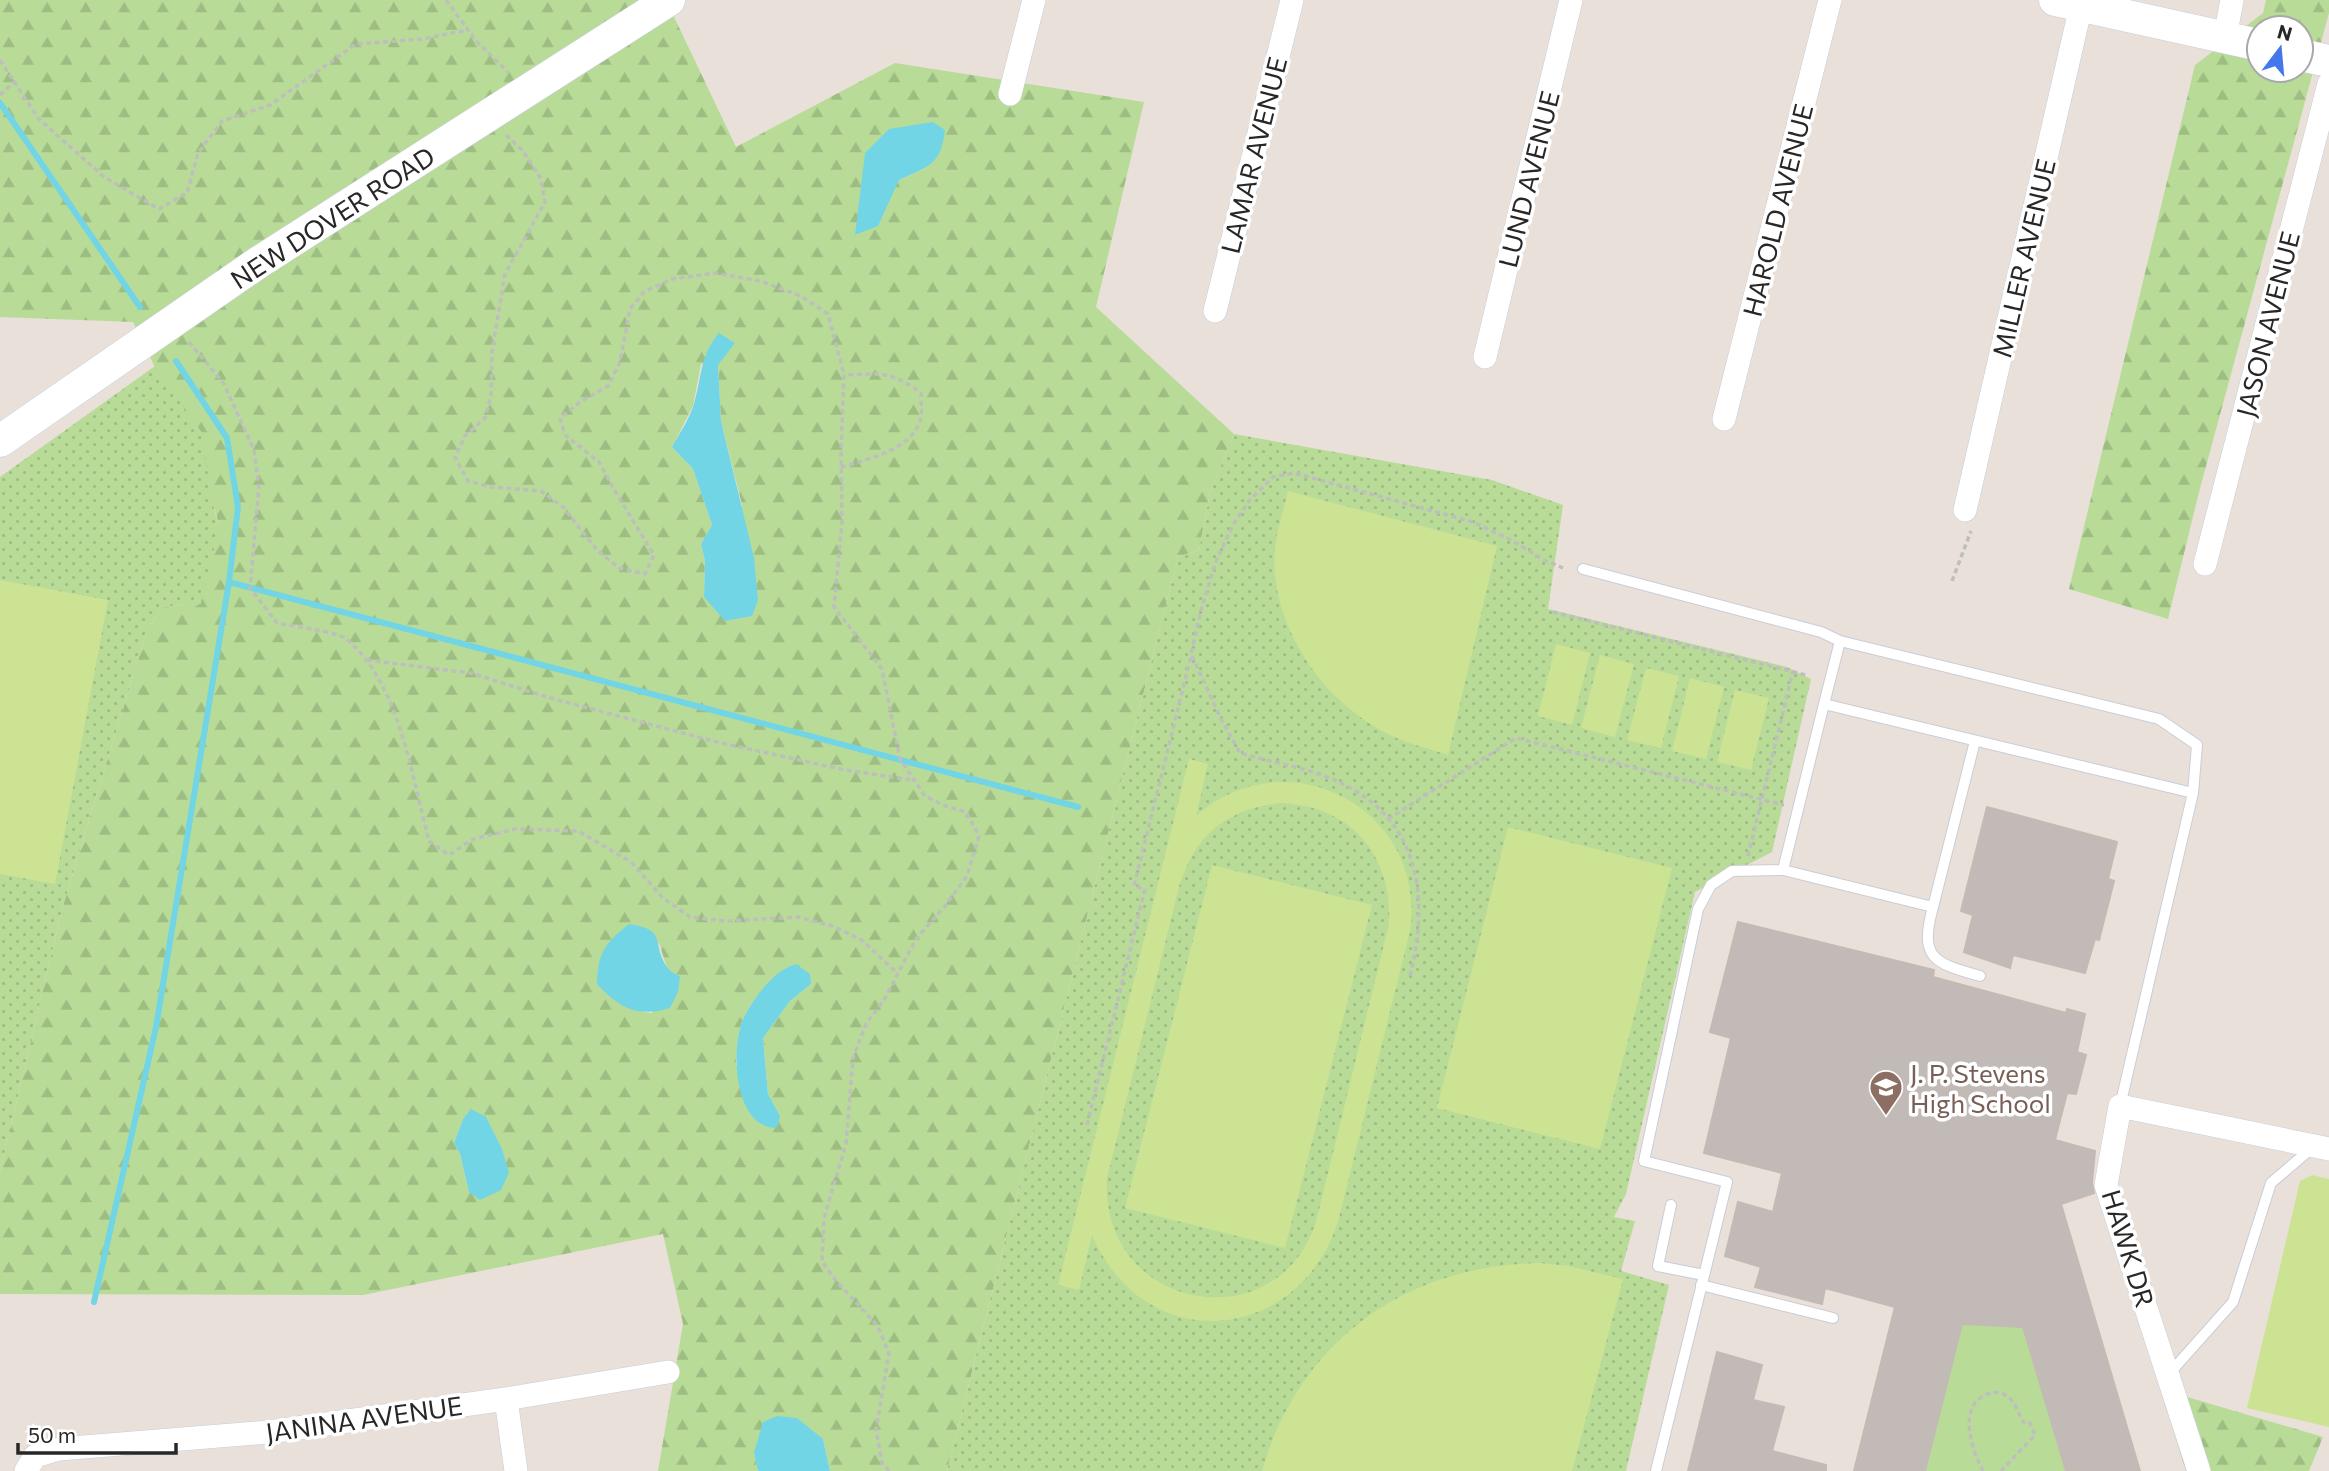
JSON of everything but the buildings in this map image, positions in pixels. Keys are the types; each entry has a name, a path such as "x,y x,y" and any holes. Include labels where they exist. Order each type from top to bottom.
{"street":[{"name":"NEW DOVER ROAD","path":"0,441 271,255 669,0"},
{"path":"1010,94 1034,0"},
{"name":"LAMAR AVENUE","path":"1215,311 1292,0"},
{"name":"LUND AVENUE","path":"1485,357 1571,0"},
{"name":"HAROLD AVENUE","path":"1724,419 1830,0"},
{"path":"2225,37 2232,0"},
{"path":"2068,3 2245,42"},
{"name":"MILLER AVENUE","path":"1968,519 2068,3"},
{"name":"JASON AVENUE","path":"2205,564 2329,84"},
{"path":"2120,1106 2322,1147"},
{"name":"HAWK DR","path":"2120,1106 2106,1185 2199,1471"},
{"name":"JANINA AVENUE","path":"26,1471 35,1457 58,1449 269,1432 506,1399 668,1372"},
{"path":"506,1399 516,1471"}],"lane":[{"path":"1583,569 1821,632 1840,642 2159,719 2197,745 2193,793 2120,1106"},
{"path":"1783,870 1840,642"},
{"path":"1824,704 2193,793"},
{"path":"1975,741 1928,927 1927,947 1938,961 1980,976"},
{"path":"1656,1471 1727,1182 1644,1161 1699,909 1711,885 1732,872 1783,870 1933,907"},
{"path":"2168,1375 2233,1302 2271,1183 2322,1147"},
{"path":"1671,1205 1658,1266 1833,1318"}],"path":[{"path":"446,0 467,30 528,91"},
{"path":"0,60 38,118 104,177 159,209 187,193 198,153 222,121 270,105 356,44 423,39 467,30"},
{"path":"0,95 14,82"},
{"path":"488,117 523,151 541,179 545,202 505,274 492,352 491,396 485,418 465,436 455,457 468,481 490,487 541,491 563,507 597,550 619,569 645,575 654,555 599,462 565,435 559,418 608,386 620,362 630,309 644,292 672,279 715,273 761,281 801,296 828,314 844,375 842,522 834,607 882,668 898,757 925,796 945,806 967,812 979,836 967,876 916,939 898,975 866,1024 853,1058 846,1144 824,1218 822,1261 836,1281 877,1325 889,1353 876,1430 882,1463 889,1471"},
{"path":"172,321 223,384 254,450 259,487 250,588 277,623 344,637 376,673 402,731 429,841 449,855 473,839 515,829 578,831 631,862 663,898 690,917 726,920 799,917 832,926 862,940 898,975"},
{"path":"841,467 877,457 905,444 921,418 921,393 902,379 883,374 844,375"},
{"path":"1087,1125 1145,889 1134,886 1201,610 1216,561 1234,523 1263,486 1273,477 1294,473 1473,522 1563,568"},
{"path":"1952,581 1968,519"},
{"path":"1553,612 1806,675"},
{"path":"1191,654 1240,753 1332,779 1374,803 1388,819 1408,852 1418,882 1419,930 1410,976"},
{"path":"365,660 470,673 554,699 717,742 845,770 914,780"},
{"path":"1747,858 1793,671"},
{"path":"1388,819 1516,738 1784,805"},
{"path":"1983,1471 1972,1444 1970,1416 1973,1405 1980,1398 1990,1393 2002,1393 2011,1399 2025,1424 2030,1423 2035,1435 2001,1471"}],"green space":[{"path":"0,0 666,0 736,147 895,63 1144,102 1096,307 1234,434 1210,493 1199,550 1178,557 947,1471 830,1471 823,1439 754,1453 758,1471 658,1471 683,1324 663,1234 363,1295 0,1294 0,1172 62,909 147,630 162,607 186,604 218,530 209,492 197,462 133,322 0,317","holes":["933,165 899,180 856,235 861,195","701,364 718,365 721,421 742,505 704,597 705,561 701,544 712,525 693,469 672,447 693,406","659,943 667,968 652,1013 622,1004 598,984","796,964 811,984 790,1001 763,1037 768,1094 780,1116 736,1065 739,1034 744,1017 760,993 781,972","463,1119 469,1192 460,1154 454,1143"]},
{"path":"2266,0 2329,0 2329,13 2315,65 2315,14 2262,14"},
{"path":"2245,27 2245,84 2310,84 2199,492 2168,619 2069,589 2195,65"},
{"path":"155,366 202,433 211,496 219,528 200,606 186,604 162,607 147,630 62,909 0,1172 0,477"},
{"path":"1234,434 1492,480 1563,505 1548,609 1787,667 1811,679 1772,852 1695,892 1626,1194 1614,1217 1635,1221 1621,1271 1669,1285 1626,1471 947,1471 1178,557 1199,550 1210,493"},
{"path":"1288,491 1497,546 1448,755 1399,739 1369,723 1330,690 1299,648 1279,600 1274,564"},
{"path":"0,580 108,600 55,884 0,874"},
{"path":"1556,644 1590,653 1572,725 1538,716"},
{"path":"1600,655 1634,664 1615,737 1581,728"},
{"path":"1646,668 1679,676 1661,748 1627,740"},
{"path":"1690,678 1724,687 1706,759 1672,751"},
{"path":"1735,690 1769,698 1751,770 1717,762"},
{"path":"1189,759 1208,764 1196,816 1232,793 1270,783 1308,785 1344,797 1374,820 1397,850 1410,888 1410,931 1338,1222 1318,1263 1290,1294 1256,1313 1219,1321 1182,1317 1147,1302 1116,1275 1092,1235 1079,1290 1058,1285","holes":["1280,803 1305,806 1327,813 1346,824 1362,838 1375,856 1384,876 1389,924 1317,1218 1297,1258 1268,1284 1233,1296 1196,1296 1160,1283 1131,1258 1112,1223 1107,1178 1179,887 1194,853 1216,828 1244,811"]},
{"path":"1508,827 1672,868 1600,1149 1437,1108"},
{"path":"1212,865 1372,905 1285,1248 1125,1208"},
{"path":"2312,1175 2329,1179 2329,1427 2247,1408 2300,1181"},
{"path":"1540,1263 1568,1266 1623,1279 1572,1471 1262,1471 1279,1425 1303,1384 1331,1348 1365,1319 1403,1295 1445,1278 1491,1267"},
{"path":"1962,1324 2023,1327 2066,1471 1925,1471"},
{"path":"2160,1389 2323,1437 2309,1471 2186,1471"}],"water":[{"path":"933,122 945,130 937,158 926,167 899,180 878,226 855,235 865,153 889,129"},
{"path":"719,333 735,343 718,365 721,421 754,558 758,600 752,616 725,621 704,597 705,561 701,544 712,525 693,469 672,447 691,412 704,359"},
{"path":"629,924 654,934 667,967 680,977 678,992 670,1008 648,1012 630,1009 613,999 597,984 604,949"},
{"path":"796,964 810,974 811,984 790,1001 763,1038 768,1094 780,1116 775,1128 761,1124 750,1114 743,1099 737,1046 744,1017 759,993 780,972"},
{"path":"471,1109 486,1117 502,1149 509,1173 501,1190 480,1200 469,1192 460,1154 454,1143 463,1119"},
{"path":"777,1416 797,1418 823,1439 830,1471 758,1471 754,1453 763,1422"}],"waterway":[{"path":"0,103 140,307"},
{"path":"94,1302 156,1027 229,582 238,507 227,438 176,361"},
{"path":"229,582 1078,807"}],"place":[{"name":"J. P. Stevens High School","path":"1886,1117"}]}
